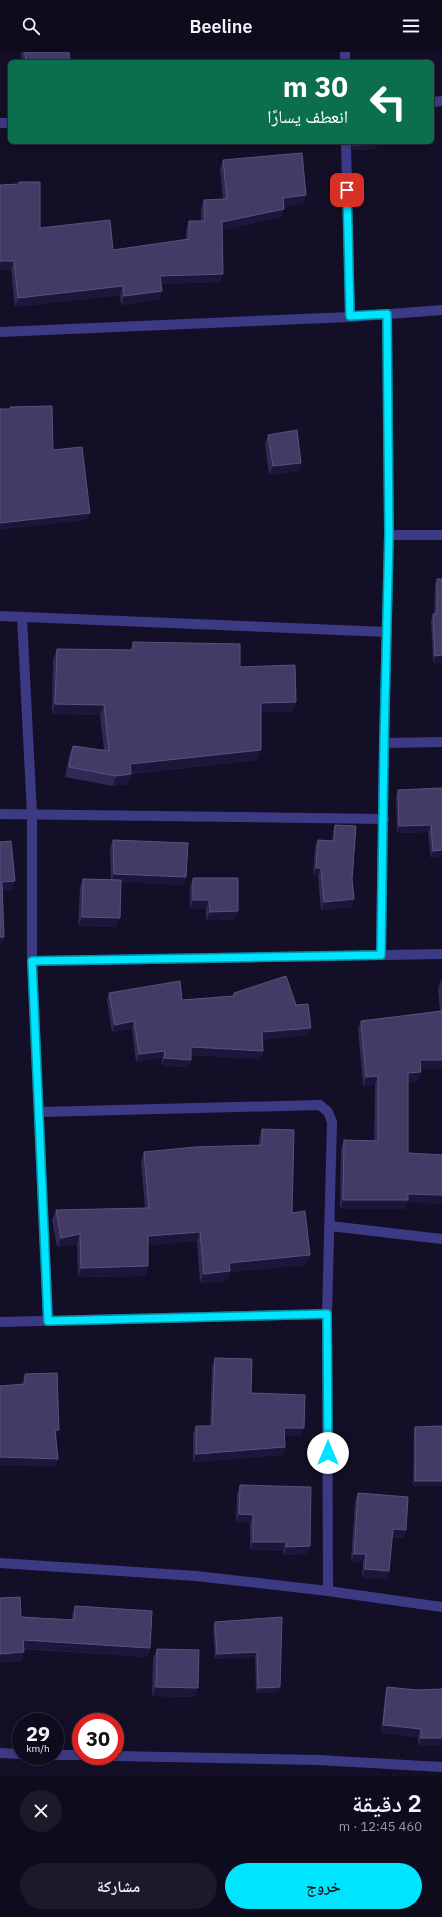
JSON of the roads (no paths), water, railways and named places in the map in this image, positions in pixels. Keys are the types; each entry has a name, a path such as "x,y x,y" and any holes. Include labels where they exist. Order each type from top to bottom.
{"street":[{"path":"346,144 350,316"},
{"path":"0,332 350,316 442,310"},
{"path":"381,955 389,535 387,314"},
{"path":"389,535 442,534"},
{"path":"0,616 387,632"},
{"path":"22,618 32,814 32,961 40,1112 48,1321"},
{"path":"384,743 442,742"},
{"path":"0,814 384,819"},
{"path":"32,961 442,954"},
{"path":"40,1112 320,1105 328,1112 332,1122 327,1314 328,1591"},
{"path":"330,1226 442,1239"},
{"path":"0,1322 327,1314"},
{"path":"0,1563 196,1576 328,1591 442,1607"},
{"path":"0,1753 12,1754"},
{"path":"124,1756 318,1760 442,1767"}]}
